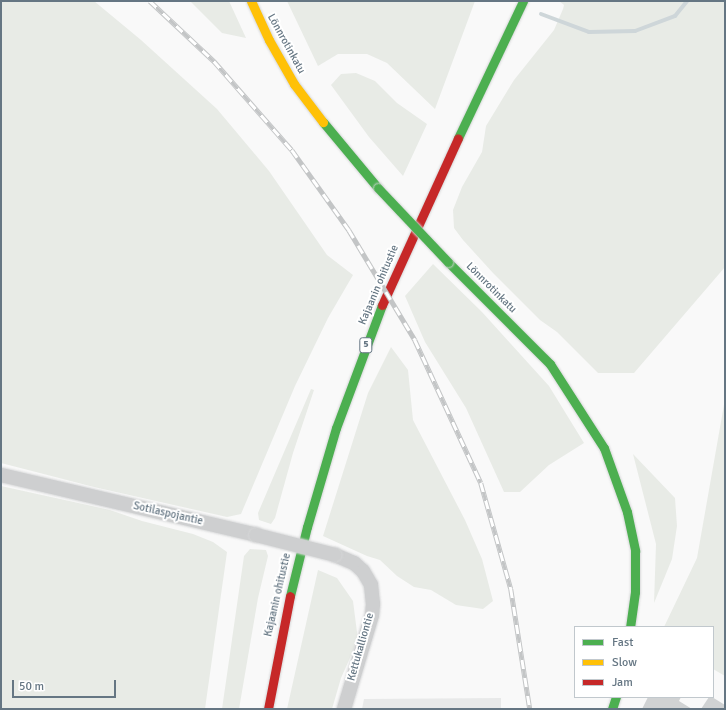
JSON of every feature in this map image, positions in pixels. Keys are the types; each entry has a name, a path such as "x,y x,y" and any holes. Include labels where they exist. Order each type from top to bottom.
{"main road":[{"name":"Lönnrotinkatu","path":"250,1 268,40 294,84 318,116 378,188 448,262 550,364 604,448 627,512 635,551 636,592 630,626"},
{"name":"Kajaanin ohitustie","path":"268,709 288,603 307,527 336,428 358,366 384,301 428,202 523,1"},
{"path":"612,709 616,698"}],"street":[{"name":"Sotilaspojantie","path":"1,475 335,555"},
{"name":"Kettukalliontie","path":"335,555 354,563 363,571 371,585 373,604 372,615 344,709"}],"shaded area":[{"path":"1,1 94,1 141,40 217,109 269,171 327,255 353,275 328,318 295,386 241,514 227,517 94,487 1,463"},
{"path":"190,1 229,1 246,38 222,33"},
{"path":"287,1 475,1 435,109 387,63 367,54 338,54 318,66"},
{"path":"559,1 725,1 725,267 634,373 598,373 557,332 540,320 493,273 454,228 453,210 462,187 482,152 486,126 514,80 554,30 564,5"},
{"path":"356,73 375,81 397,103 427,124 403,176 369,137 331,85 341,74"},
{"path":"433,264 482,312 549,386 584,443 549,465 520,492 504,492 466,408 425,342 405,296"},
{"path":"391,347 408,370 413,420 465,520 482,559 493,601 483,609 456,605 431,590 414,587 397,576 380,560 367,556 323,536 368,393"},
{"path":"311,389 314,390 293,453 275,518 271,524 259,520 258,513"},
{"path":"725,399 725,676 714,670 714,626 664,626 697,558"},
{"path":"633,454 675,498 677,526 672,559 654,603 656,544"},
{"path":"1,486 110,510 142,521 193,534 213,542 227,552 205,709 1,709"},
{"path":"250,549 266,550 268,556 258,598 239,709 222,709 244,556"},
{"path":"318,570 337,578 353,601 358,640 341,678 332,709 287,709"},
{"path":"501,698 501,709 362,709 364,699"}],"building":[{"path":"648,698 680,698 679,701 692,709 642,709"},
{"path":"708,698 714,698 725,705 725,709 701,709"}],"waterway":[{"path":"541,14 589,32 635,31 675,16 687,1"}],"railway":[{"path":"150,1 214,61 292,150 349,230 415,340 481,483 511,589 530,709"}],"traffic: fast":[{"path":"458,138 523,1"},
{"path":"323,122 378,188"},
{"path":"378,188 448,262"},
{"path":"448,262 550,364 604,448 627,512 635,551 635,592 630,626"},
{"path":"290,596 307,527 336,428 382,305"},
{"path":"612,709 616,698"}],"traffic: slow":[{"path":"251,1 269,40 294,84 323,122"}],"traffic: jam":[{"path":"382,305 458,138"},
{"path":"268,709 290,596"}]}
